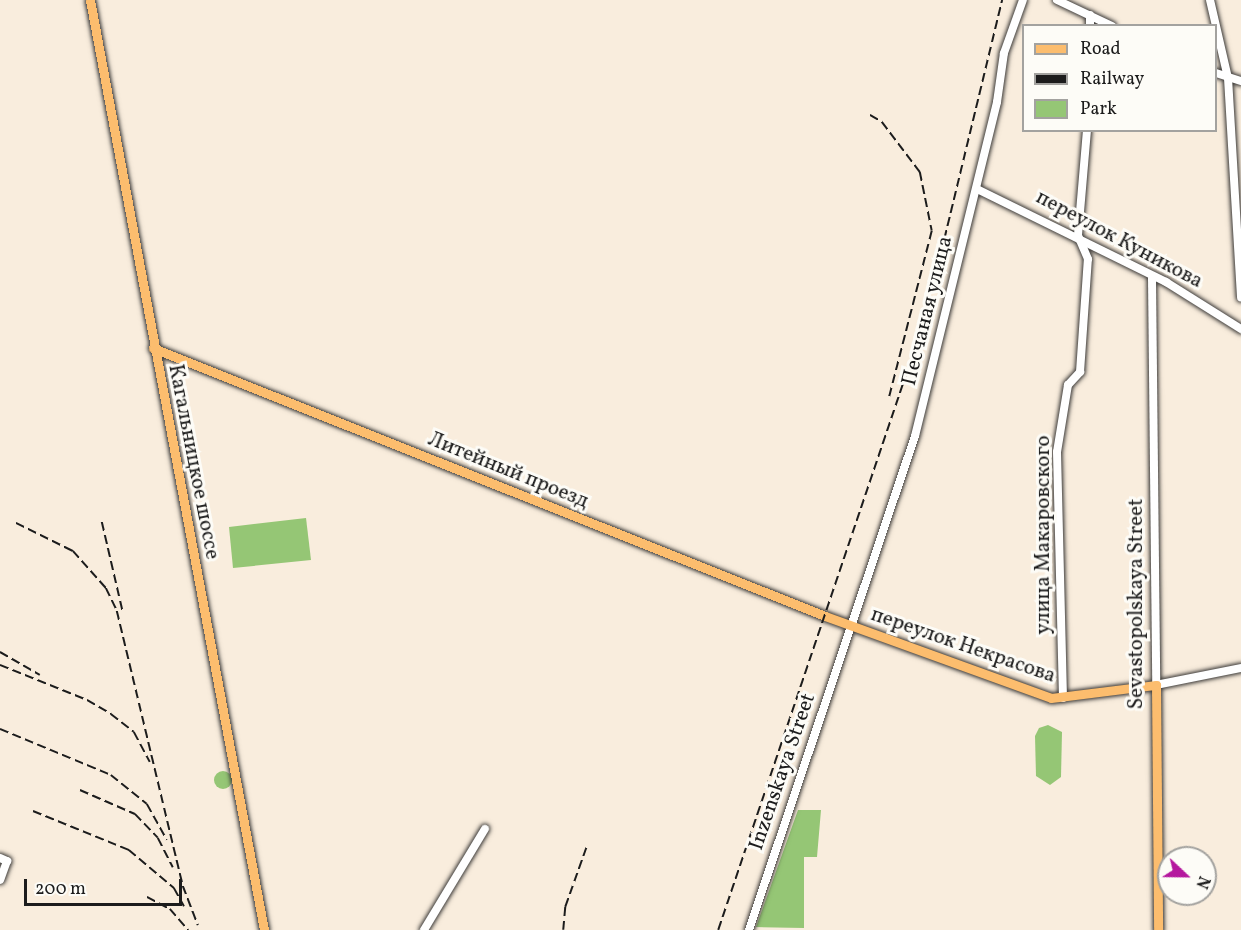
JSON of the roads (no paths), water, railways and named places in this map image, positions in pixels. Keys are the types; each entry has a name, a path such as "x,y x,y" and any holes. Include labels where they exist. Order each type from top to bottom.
{"main road":[{"name":"Кагальницкое шоссе","path":"90,0 153,348 264,930"},
{"name":"Литейный проезд","path":"153,348 852,626"},
{"name":"переулок Некрасова","path":"852,626 1051,698 1156,686"},
{"name":"Sevastopolskaya Street","path":"1156,686 1158,930"}],"street":[{"name":"Песчаная улица","path":"852,626 915,436 977,189 1004,53 1023,0"},
{"path":"1057,0 1108,24"},
{"path":"1210,0 1216,24"},
{"path":"1090,15 1090,24"},
{"path":"1217,30 1228,78 1241,298"},
{"path":"1217,74 1241,81"},
{"name":"улица Макаровского","path":"1063,698 1057,452 1068,385 1080,372 1088,259 1078,235 1087,132"},
{"name":"переулок Куникова","path":"977,189 1078,235 1152,278 1167,282 1241,329"},
{"name":"Sevastopolskaya Street","path":"1152,278 1156,686"},
{"name":"Inzenskaya Street","path":"749,930 852,626"},
{"name":"переулок Некрасова","path":"1156,686 1241,668"},
{"path":"424,930 484,829"},
{"path":"0,858 7,861 0,880"}],"railway":[{"path":"718,930 925,318 1002,0"},
{"path":"870,115 882,122 920,172 932,231 889,399"},
{"path":"102,522 123,612"},
{"path":"16,523 73,551 106,588 117,611 183,886 198,925"},
{"path":"0,652 40,675"},
{"path":"0,665 87,700 111,714 134,732 150,762"},
{"path":"0,729 111,775 147,804 167,840"},
{"path":"80,790 135,814 158,838 173,867"},
{"path":"33,811 129,850 174,888 184,906"},
{"path":"563,930 565,907 586,848"},
{"path":"147,897 170,909 188,930"}]}
